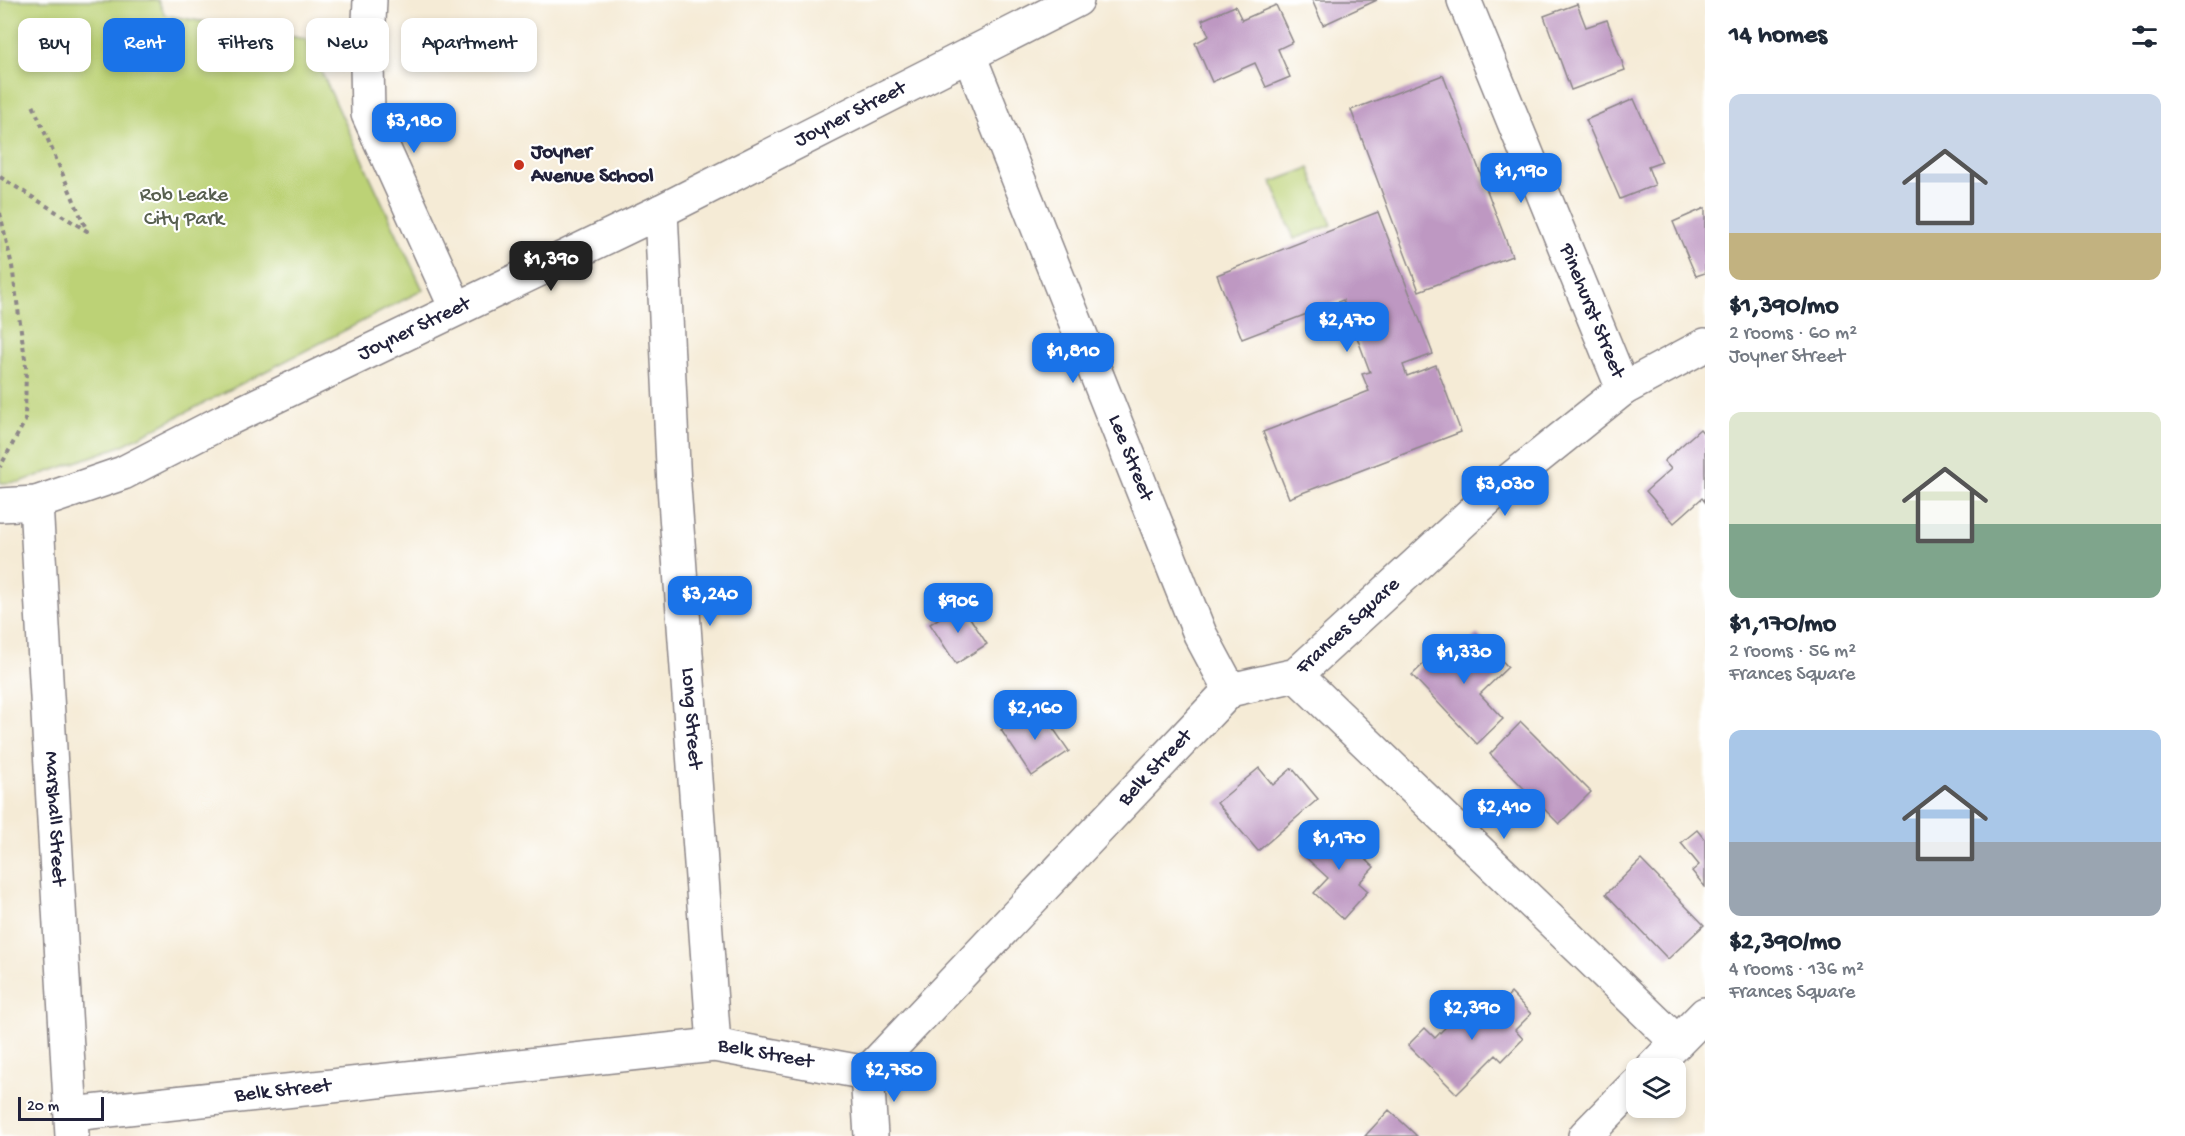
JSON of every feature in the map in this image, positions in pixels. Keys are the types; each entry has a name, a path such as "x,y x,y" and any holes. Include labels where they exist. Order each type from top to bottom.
{"street":[{"path":"370,0 367,64 368,114 456,308"},
{"name":"Pinehurst Street","path":"1464,0 1623,389"},
{"name":"Joyner Street","path":"0,506 36,503 123,473 456,308 661,211 969,54 1060,4"},
{"name":"Lee Street","path":"969,54 1200,634 1230,690"},
{"name":"Long Street","path":"661,211 674,486 714,1045"},
{"name":"Frances Square","path":"1677,1042 1296,675 1496,491 1623,389 1705,345"},
{"name":"Marshall Street","path":"36,503 72,1125"},
{"path":"1230,690 1296,675"},
{"name":"Belk Street","path":"72,1125 714,1045 867,1073 1230,690"},
{"path":"1662,1058 1705,1014"},
{"path":"867,1073 871,1136"},
{"path":"1586,1136 1626,1094"}],"path":[{"path":"0,177 87,231 33,105"},
{"path":"0,213 12,266 26,366 25,421 0,467"}],"green space":[{"name":"Rob Leake City Park","path":"0,0 158,0 165,15 183,18 103,18 103,72 185,72 185,18 197,20 197,72 294,72 294,37 306,39 306,72 321,72 423,290 121,446 20,482 0,483"},
{"path":"1309,168 1332,225 1294,239 1272,182"}],"building":[{"path":"1312,0 1377,0 1323,25"},
{"path":"1577,4 1586,27 1607,20 1625,70 1571,90 1544,16"},
{"path":"1276,5 1293,42 1278,49 1290,77 1266,87 1255,63 1212,82 1195,43 1209,36 1202,20 1235,6 1242,20"},
{"path":"1443,75 1512,256 1419,291 1351,110"},
{"path":"1634,99 1662,162 1648,167 1655,185 1620,199 1586,120"},
{"path":"1705,208 1705,273 1696,276 1673,222"},
{"path":"1378,212 1433,354 1403,365 1407,376 1436,365 1461,432 1289,498 1263,432 1369,391 1362,374 1370,372 1343,300 1242,339 1217,275"},
{"path":"1700,429 1705,435 1705,502 1702,498 1674,523 1646,491 1671,469 1664,461"},
{"path":"961,604 987,644 956,664 930,624"},
{"path":"1477,634 1508,667 1480,694 1503,719 1477,744 1412,675 1443,645 1454,657"},
{"path":"1037,705 1069,751 1032,776 1001,730"},
{"path":"1521,722 1591,792 1559,824 1490,754"},
{"path":"1259,768 1273,785 1292,768 1318,799 1258,851 1217,803"},
{"path":"1329,825 1374,867 1359,883 1368,891 1343,919 1314,893 1328,878 1302,854"},
{"path":"1697,830 1705,840 1705,887 1692,871 1699,865 1681,843"},
{"path":"1641,860 1704,925 1668,959 1606,894"},
{"path":"1511,993 1531,1014 1515,1030 1523,1039 1502,1061 1496,1055 1457,1094 1408,1045 1425,1028 1435,1038 1476,996 1492,1012"},
{"path":"1389,1110 1417,1136 1365,1136"}],"place":[{"name":"Joyner Avenue School","path":"519,165"}]}
